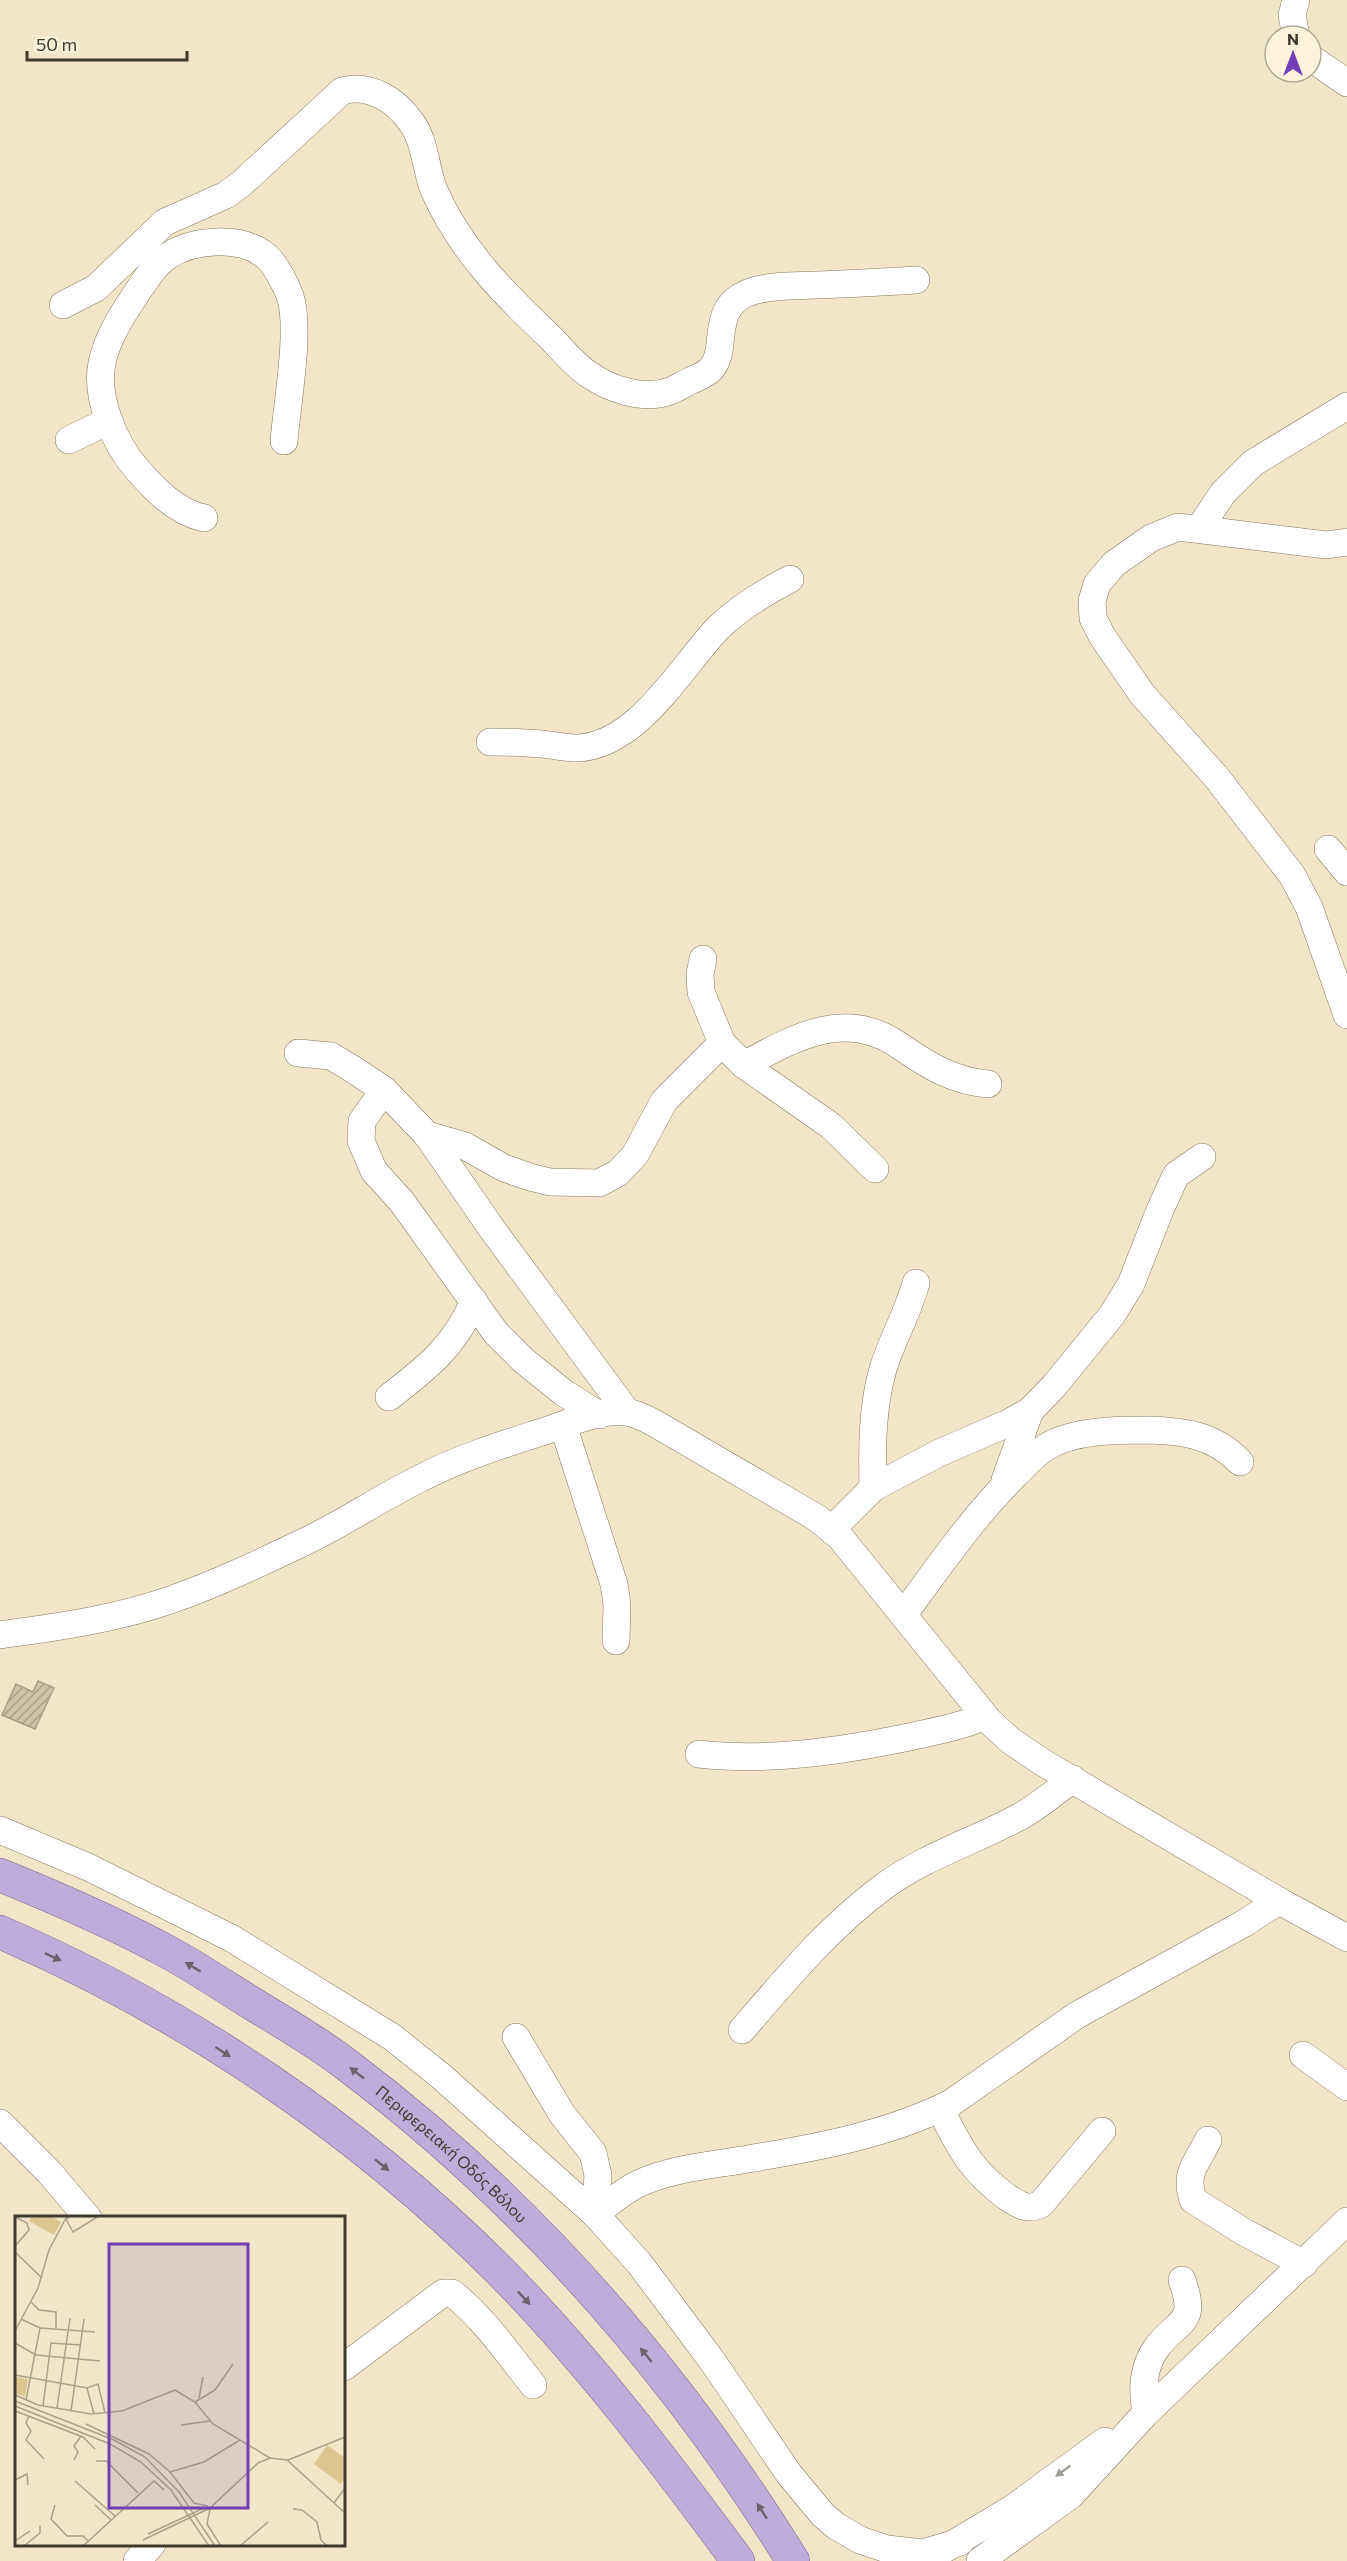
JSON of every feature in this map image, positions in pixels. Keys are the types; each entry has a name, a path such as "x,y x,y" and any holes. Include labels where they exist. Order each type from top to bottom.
{"main road":[{"name":"Περιφερειακή Οδός Βόλου","path":"0,1875 52,1896 175,1956 309,2038 347,2065 456,2154 560,2256 615,2318 713,2441 793,2561"},
{"path":"0,1932 139,2000 291,2095 356,2143 406,2185 500,2271 569,2345 668,2468 738,2561"},
{"path":"668,2468 678,2502 707,2549 711,2561"}],"street":[{"path":"1294,24 1292,15 1296,0"},
{"path":"1323,66 1347,83"},
{"path":"63,305 96,288 165,222 216,200 241,184 342,91 360,88 370,90 393,102 411,121 421,138 427,172 442,206 480,266 515,305 586,372 606,385 628,393 669,392 711,370 718,351 725,312 752,291 780,287 916,280"},
{"path":"204,518 193,516 172,504 148,482 122,452 108,421 101,383 101,363 120,317 151,272 166,256 187,246 207,243 235,244 267,257 290,296 295,321 284,441"},
{"path":"1199,529 1223,493 1253,463 1347,406"},
{"path":"69,440 108,421"},
{"path":"1347,542 1326,545 1178,527 1151,538 1114,564 1097,584 1092,601 1093,618 1113,654 1142,694 1217,778 1273,847 1292,875 1309,907 1347,1015"},
{"path":"490,742 521,742 578,748 617,734 650,708 718,629 738,610 757,596 790,579"},
{"path":"1328,849 1347,872"},
{"path":"703,959 700,974 701,992 722,1043 744,1065 831,1126 875,1169"},
{"path":"744,1065 783,1044 816,1032 854,1026 885,1037 924,1063 951,1077 988,1084"},
{"path":"427,1135 465,1146 504,1168 530,1177 550,1182 599,1183 618,1173 635,1155 664,1101 722,1043"},
{"path":"298,1053 331,1056 384,1090 427,1135 499,1239 627,1412"},
{"path":"384,1090 362,1121 361,1141 374,1171 402,1202 496,1333 523,1360 564,1393 599,1416"},
{"path":"832,1529 873,1488 939,1453 1006,1424 1030,1410 1054,1386 1112,1315 1131,1284 1176,1175 1202,1157"},
{"path":"873,1488 874,1422 883,1370 897,1327 909,1306 916,1283"},
{"path":"389,1397 434,1361 454,1340 474,1301"},
{"path":"1003,1488 1030,1410"},
{"path":"0,1635 69,1626 125,1614 173,1599 301,1544 354,1517 422,1477 458,1461 563,1425 627,1412 656,1424 832,1529 904,1614 984,1716 1011,1741 1041,1762 1279,1901 1347,1938"},
{"path":"563,1425 614,1584 616,1641"},
{"path":"904,1614 956,1543 1003,1488 1046,1446 1073,1437 1106,1432 1181,1431 1211,1440 1230,1451 1240,1462"},
{"path":"699,1754 735,1758 857,1747 967,1725 984,1716"},
{"path":"742,2030 790,1974 836,1927 883,1887 930,1858 1023,1815 1073,1779"},
{"path":"0,1830 88,1867 231,1938 369,2021 442,2077 595,2214 639,2263 668,2301 713,2362 789,2474 823,2515 861,2540 887,2549 923,2553 960,2542"},
{"path":"595,2214 630,2188 670,2173 752,2159 853,2137 902,2125 940,2109 1077,2015 1243,1924 1279,1901"},
{"path":"516,2037 562,2114 592,2153 598,2175 595,2214"},
{"path":"1303,2055 1347,2087"},
{"path":"940,2109 964,2156 979,2174 1019,2205 1033,2208 1041,2204 1102,2131"},
{"path":"0,2123 49,2172 87,2216"},
{"path":"1208,2140 1192,2166 1190,2176 1193,2200 1244,2232 1304,2264"},
{"path":"981,2561 1071,2496 1146,2413 1304,2264 1337,2248 1347,2221"},
{"path":"1146,2413 1142,2393 1149,2361 1155,2350 1180,2326 1188,2312 1189,2300 1182,2280"},
{"path":"345,2366 443,2294 452,2293 463,2301 533,2385"},
{"path":"921,2561 960,2542 1013,2508 1146,2413"},
{"path":"136,2561 150,2546"}],"building":[{"path":"38,1681 54,1688 35,1729 2,1715 16,1684 33,1692"}]}
